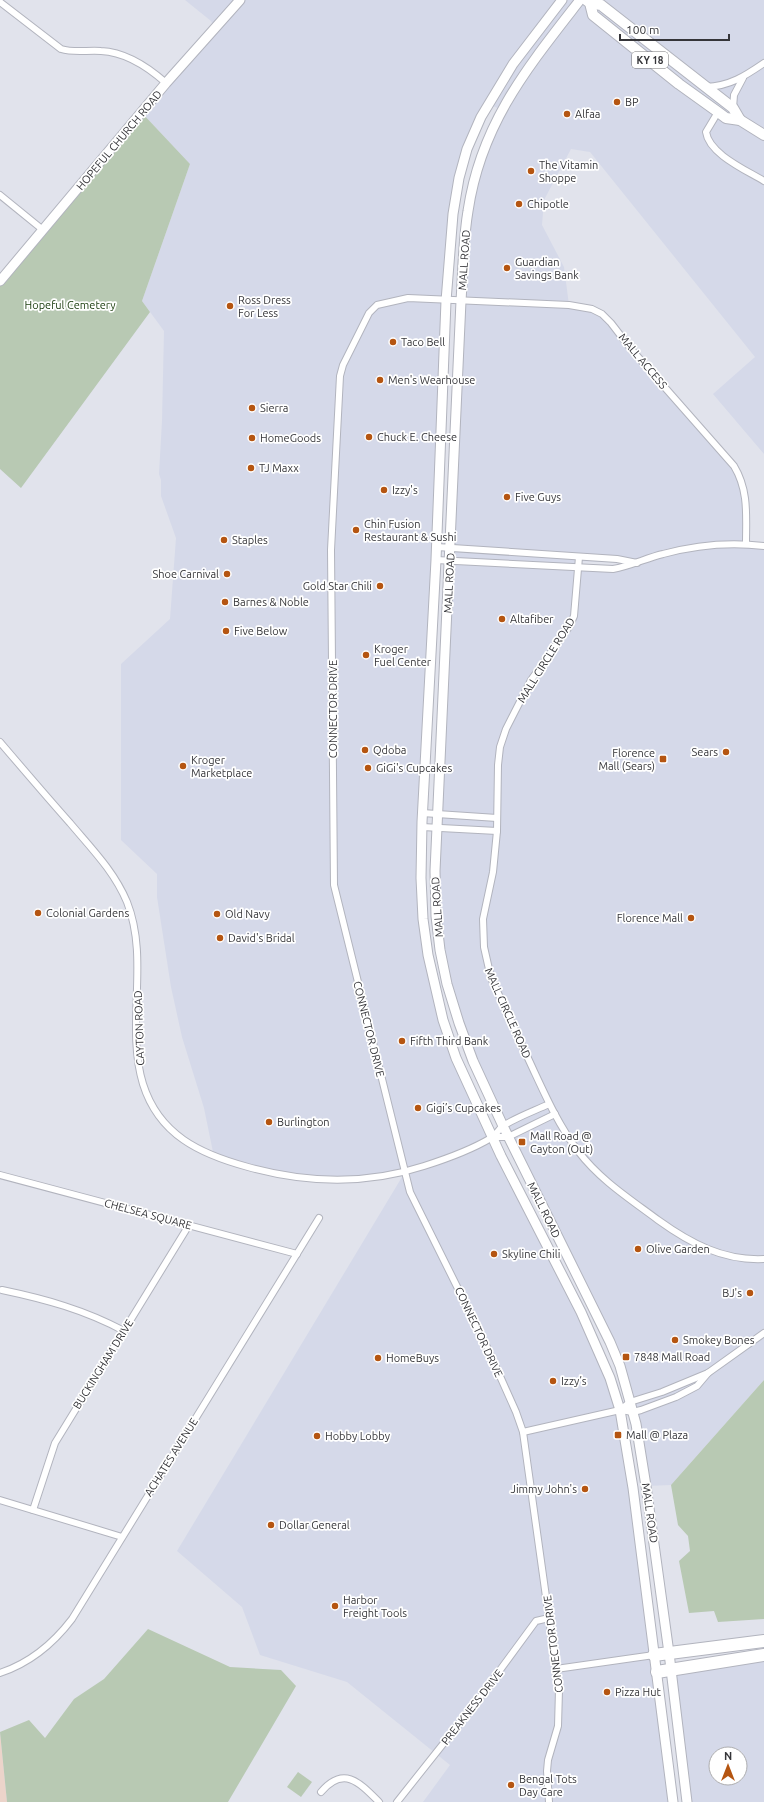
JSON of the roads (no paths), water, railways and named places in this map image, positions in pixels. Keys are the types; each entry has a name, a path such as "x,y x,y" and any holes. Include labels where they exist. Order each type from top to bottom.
{"highway":[{"path":"654,1655 764,1641"},
{"path":"657,1672 764,1655"}],"main road":[{"name":"HOPEFUL CHURCH ROAD","path":"0,281 166,83 240,0"},
{"name":"MALL ROAD","path":"562,0 497,89 481,117 467,149 459,178 452,214 446,301 437,547 422,813 423,919 434,986 443,1020 456,1058 493,1137 587,1326 610,1378 620,1410 633,1488 673,1802"},
{"name":"MALL ROAD","path":"585,1 534,59 513,89 501,110 487,137 477,170 468,211 461,301 451,548 435,871 436,916 447,984 473,1061 508,1138 610,1342 620,1366 633,1412 646,1486 670,1653 688,1802"},
{"name":"KY 18","path":"585,1 601,5 732,108 740,120"},
{"name":"KY 18","path":"585,1 593,15 679,84 726,118 740,120 764,135"}],"street":[{"path":"0,2 61,49 68,51 101,51 116,53 147,68 166,83"},
{"path":"705,87 724,86 743,78 764,63"},
{"path":"732,108 734,95 743,78"},
{"path":"718,112 706,132 709,142 717,151 764,181"},
{"path":"0,195 43,230"},
{"name":"CONNECTOR DRIVE","path":"446,301 408,298 377,305 369,313 343,365 340,384 332,543 334,886 405,1172 414,1199 487,1347 516,1412 523,1432 556,1669 559,1709 558,1726 548,1760 547,1771 549,1802"},
{"name":"MALL ACCESS","path":"446,301 569,305 592,309 602,314 734,466 740,476 746,501 746,544"},
{"path":"436,560 613,569 638,563 663,554 692,548 746,544 764,546"},
{"path":"437,547 617,559 638,563"},
{"name":"MALL CIRCLE ROAD","path":"579,557 574,616 569,627 531,680 506,728 500,747 498,765 497,831 493,872 483,919 486,962 491,978 549,1104 579,1152 596,1171 622,1193 682,1237 699,1246 723,1255 752,1260 764,1259"},
{"name":"CAYTON ROAD","path":"0,742 104,863 121,890 132,919 135,935 140,1072 149,1099 166,1124 184,1141 208,1155 269,1173 310,1179 336,1180 362,1179 405,1172 444,1160 493,1137"},
{"path":"422,813 497,818"},
{"path":"422,827 497,831"},
{"path":"493,1137 503,1126 549,1104"},
{"path":"493,1137 508,1138 555,1114"},
{"name":"CHELSEA SQUARE","path":"0,1175 297,1254"},
{"name":"ACHATES AVENUE","path":"0,1673 37,1655 60,1634 72,1619 319,1218"},
{"name":"BUCKINGHAM DRIVE","path":"33,1510 55,1443 189,1225"},
{"path":"2,1290 35,1297 88,1313 124,1331"},
{"path":"620,1410 630,1402 662,1392 708,1373 764,1333"},
{"path":"523,1432 620,1410 633,1412 681,1395 697,1386 708,1373"},
{"path":"0,1500 122,1537"},
{"name":"PREAKNESS DRIVE","path":"397,1802 478,1700 536,1621 549,1618"},
{"path":"556,1669 654,1655"},
{"path":"321,1792 336,1779 346,1778 362,1784 380,1802"}],"place":[{"name":"BP","path":"617,102"},
{"name":"Alfaa","path":"567,114"},
{"name":"The Vitamin Shoppe","path":"531,171"},
{"name":"Chipotle","path":"519,204"},
{"name":"Guardian Savings Bank","path":"507,268"},
{"name":"Ross Dress For Less","path":"230,306"},
{"name":"Taco Bell","path":"393,342"},
{"name":"Men's Wearhouse","path":"380,380"},
{"name":"Sierra","path":"252,408"},
{"name":"Chuck E. Cheese","path":"369,437"},
{"name":"HomeGoods","path":"252,438"},
{"name":"TJ Maxx","path":"251,468"},
{"name":"Izzy's","path":"384,490"},
{"name":"Five Guys","path":"507,497"},
{"name":"Chin Fusion Restaurant & Sushi","path":"356,530"},
{"name":"Staples","path":"224,540"},
{"name":"Shoe Carnival","path":"227,574"},
{"name":"Gold Star Chili","path":"380,586"},
{"name":"Barnes & Noble","path":"225,602"},
{"name":"Altafiber","path":"502,619"},
{"name":"Five Below","path":"226,631"},
{"name":"Kroger Fuel Center","path":"366,655"},
{"name":"Qdoba","path":"365,750"},
{"name":"Sears","path":"726,752"},
{"name":"Florence Mall (Sears)","path":"663,759"},
{"name":"Kroger Marketplace","path":"183,766"},
{"name":"GiGi's Cupcakes","path":"368,768"},
{"name":"Colonial Gardens","path":"38,913"},
{"name":"Old Navy","path":"217,914"},
{"name":"Florence Mall","path":"691,918"},
{"name":"David's Bridal","path":"220,938"},
{"name":"Fifth Third Bank","path":"402,1041"},
{"name":"Gigi’s Cupcakes","path":"418,1108"},
{"name":"Burlington","path":"269,1122"},
{"name":"Mall Road @ Cayton (Out)","path":"522,1142"},
{"name":"Olive Garden","path":"638,1249"},
{"name":"Skyline Chili","path":"494,1254"},
{"name":"BJ's","path":"750,1293"},
{"name":"Smokey Bones","path":"675,1340"},
{"name":"7848 Mall Road","path":"626,1357"},
{"name":"HomeBuys","path":"378,1358"},
{"name":"Izzy’s","path":"553,1381"},
{"name":"Mall @ Plaza","path":"618,1435"},
{"name":"Hobby Lobby","path":"317,1436"},
{"name":"Jimmy John's","path":"585,1489"},
{"name":"Dollar General","path":"271,1525"},
{"name":"Harbor Freight Tools","path":"335,1606"},
{"name":"Pizza Hut","path":"607,1692"},
{"name":"Bengal Tots Day Care","path":"511,1785"}],"park label":[{"name":"Hopeful Cemetery","path":"70,305"}]}
